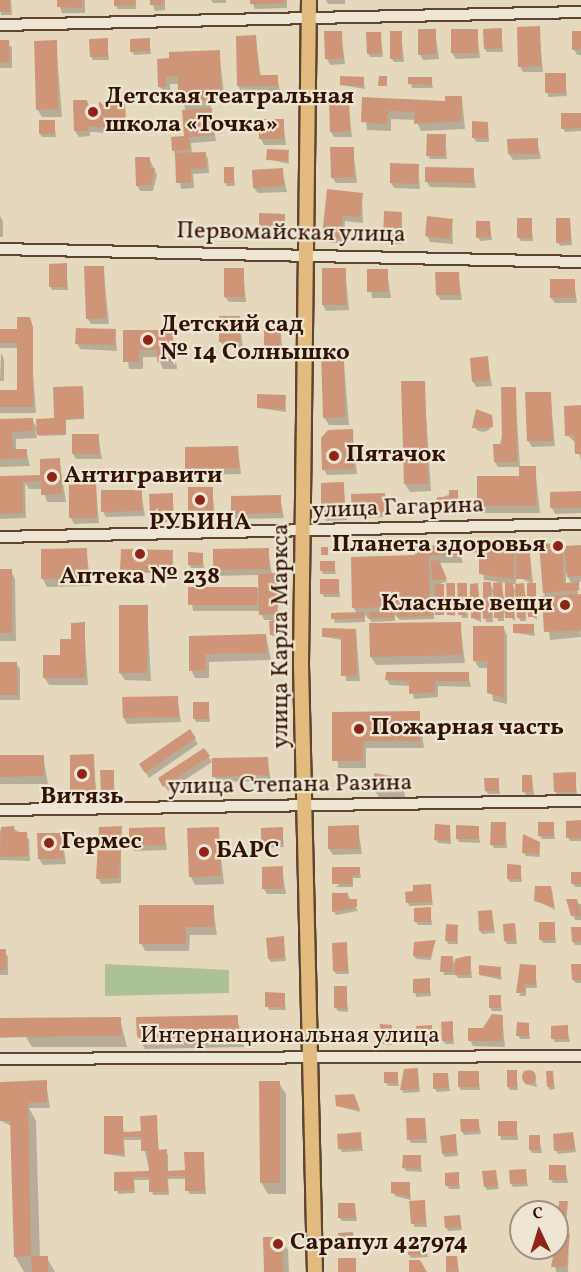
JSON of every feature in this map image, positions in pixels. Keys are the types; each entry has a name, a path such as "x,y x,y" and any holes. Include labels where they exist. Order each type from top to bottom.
{"main road":[{"name":"улица Карла Маркса","path":"309,0 301,665 307,808 315,1272"}],"street":[{"path":"0,25 581,12"},
{"name":"Первомайская улица","path":"0,249 307,254 581,262"},
{"name":"улица Гагарина","path":"0,537 303,534 581,524"},
{"name":"улица Степана Разина","path":"0,810 307,808 581,801"},
{"name":"Интернациональная улица","path":"0,1059 581,1056"}],"green space":[{"path":"105,964 229,970 229,993 105,996"}],"building":[{"path":"0,0 10,0 10,12 0,12"},
{"path":"57,0 82,0 82,8 57,7"},
{"path":"114,0 135,0 135,5 114,6"},
{"path":"150,0 163,0 163,5 150,5"},
{"path":"250,0 285,0 285,3 250,4"},
{"path":"540,26 541,66 518,67 517,27"},
{"path":"502,28 502,48 484,49 483,29"},
{"path":"418,29 436,29 436,54 418,55"},
{"path":"451,29 478,29 478,53 451,53"},
{"path":"324,31 342,31 343,59 325,59"},
{"path":"390,31 402,31 402,59 390,59"},
{"path":"572,31 581,31 581,49 572,50"},
{"path":"366,32 381,32 382,53 367,54"},
{"path":"256,35 259,75 278,75 278,86 237,86 236,36"},
{"path":"108,38 108,57 90,57 89,39"},
{"path":"150,38 150,51 130,52 130,39"},
{"path":"0,40 9,40 10,62 0,63"},
{"path":"57,40 58,109 36,110 34,41"},
{"path":"220,50 221,93 207,94 207,100 178,101 178,76 166,77 166,87 158,87 157,59 169,58 169,52"},
{"path":"545,73 566,73 566,93 545,93"},
{"path":"340,76 364,77 364,86 340,85"},
{"path":"379,76 387,76 387,86 378,86"},
{"path":"408,77 432,77 432,85 408,84"},
{"path":"445,96 462,96 461,121 414,124 415,112 388,111 387,124 361,122 362,97 445,101"},
{"path":"329,99 349,99 350,131 330,132"},
{"path":"73,100 87,100 88,107 99,107 99,101 103,105 125,101 126,129 87,126 88,131 74,131"},
{"path":"212,108 214,135 189,137 190,150 172,151 171,137 184,136 182,110"},
{"path":"561,113 581,113 581,128 561,129"},
{"path":"259,119 284,119 284,139 259,139"},
{"path":"39,120 55,120 55,134 39,134"},
{"path":"472,121 488,122 488,139 472,138"},
{"path":"427,134 446,134 445,156 426,156"},
{"path":"538,138 538,154 508,154 507,139"},
{"path":"330,147 354,147 354,177 331,178"},
{"path":"267,149 289,150 288,161 266,160"},
{"path":"206,152 206,168 191,169 191,183 176,183 175,153"},
{"path":"135,157 150,157 150,168 155,168 151,185 136,186"},
{"path":"390,163 419,164 418,184 390,183"},
{"path":"224,167 234,167 234,183 224,183"},
{"path":"425,167 474,168 473,183 425,182"},
{"path":"283,168 284,186 253,188 252,170"},
{"path":"327,189 363,193 360,217 343,216 340,239 322,237"},
{"path":"384,211 402,212 401,239 383,238"},
{"path":"259,213 285,214 285,233 259,232"},
{"path":"427,216 453,219 450,239 425,236"},
{"path":"517,218 532,218 532,238 517,238"},
{"path":"556,218 570,218 571,242 556,243"},
{"path":"476,221 490,221 491,237 476,238"},
{"path":"67,263 67,287 49,287 49,264"},
{"path":"84,266 104,266 106,318 86,319"},
{"path":"224,268 244,268 244,297 224,297"},
{"path":"322,268 346,268 346,305 322,305"},
{"path":"367,269 388,269 388,292 367,292"},
{"path":"435,272 459,272 460,295 436,295"},
{"path":"550,279 575,279 575,298 550,298"},
{"path":"219,316 240,316 240,342 219,342"},
{"path":"17,317 30,317 33,327 33,407 0,407 0,390 17,390 17,343 0,343 0,329 17,329"},
{"path":"264,322 280,322 280,349 264,349"},
{"path":"76,328 116,329 115,345 75,344"},
{"name":"Детский сад № 14 Солнышко","path":"123,330 173,330 173,362 157,362 157,350 139,350 139,362 123,362"},
{"path":"321,352 344,352 345,417 323,418"},
{"path":"488,356 490,380 472,382 470,358"},
{"path":"401,381 425,381 428,484 404,484"},
{"path":"83,386 84,418 66,419 66,434 37,435 36,419 54,418 53,387"},
{"path":"501,387 516,387 517,462 494,462 493,444 502,444"},
{"path":"525,392 551,392 553,441 527,441"},
{"path":"257,394 286,395 285,409 257,408"},
{"path":"581,405 581,454 575,454 574,435 565,436 564,406"},
{"path":"476,409 492,415 493,427 472,428"},
{"path":"33,418 33,431 12,432 13,449 27,449 27,458 0,459 0,419"},
{"path":"353,429 354,469 322,470 321,438 328,430"},
{"path":"72,434 99,434 99,454 72,454"},
{"path":"238,446 239,468 185,470 185,447"},
{"path":"60,458 62,494 41,495 41,481 23,482 23,513 0,514 0,476 40,475 40,459"},
{"path":"519,466 536,466 536,506 477,506 477,476 519,476"},
{"path":"69,477 96,477 97,518 69,518"},
{"path":"344,482 345,515 321,515 321,483"},
{"name":"РУБИНА","path":"188,487 213,487 213,512 188,512"},
{"path":"101,490 142,490 142,511 101,512"},
{"path":"449,490 458,490 458,511 437,511 437,497 449,497"},
{"path":"581,491 581,508 550,508 550,492"},
{"path":"173,493 173,516 150,517 149,494"},
{"path":"385,493 385,512 352,513 351,494"},
{"path":"281,495 281,513 231,514 231,496"},
{"path":"562,543 564,583 579,582 579,590 543,593 539,544"},
{"path":"530,544 530,551 514,551 514,579 479,574 479,550 467,550 467,545"},
{"path":"459,545 459,555 429,556 430,606 352,608 351,557 415,555 415,546"},
{"path":"581,545 581,576 567,577 564,546"},
{"path":"321,547 328,547 328,555 321,555"},
{"path":"87,548 88,578 41,579 41,549"},
{"path":"269,548 269,569 213,570 213,549"},
{"path":"121,549 173,550 172,572 120,571"},
{"path":"188,552 203,553 203,565 188,565"},
{"path":"516,554 530,554 531,579 516,579"},
{"path":"439,560 447,579 432,580 431,561"},
{"path":"320,561 335,561 335,571 320,571"},
{"path":"0,569 12,569 12,633 0,633"},
{"path":"276,573 277,614 259,615 258,574"},
{"path":"320,579 339,579 339,594 320,594"},
{"path":"483,582 491,582 491,598 483,598"},
{"path":"502,582 503,597 494,597 493,583"},
{"path":"446,583 455,583 455,599 447,599"},
{"path":"457,583 467,583 467,600 458,600"},
{"path":"478,583 479,598 470,598 470,584"},
{"path":"505,583 513,583 514,597 505,597"},
{"path":"524,583 525,596 516,597 515,584"},
{"path":"527,583 536,583 536,596 527,596"},
{"path":"435,584 444,584 444,599 435,599"},
{"path":"188,587 257,587 257,605 188,605"},
{"path":"581,594 581,630 544,632 542,596"},
{"path":"527,599 535,599 536,617 528,617"},
{"path":"524,600 525,618 517,618 516,601"},
{"path":"482,601 491,601 491,618 483,619"},
{"path":"494,601 503,601 503,618 494,618"},
{"path":"505,601 514,601 514,618 505,618"},
{"path":"435,602 445,603 444,615 435,615"},
{"path":"447,602 456,602 455,615 447,615"},
{"path":"458,602 467,602 467,615 458,615"},
{"path":"471,602 480,602 480,619 471,618"},
{"path":"119,605 148,605 147,673 119,673"},
{"path":"433,609 433,616 397,617 397,610"},
{"path":"394,611 394,618 369,618 369,612"},
{"path":"364,612 364,618 331,619 331,613"},
{"path":"269,621 277,621 277,635 270,635"},
{"path":"85,622 85,678 43,678 43,655 60,655 60,639 71,639 71,623"},
{"path":"461,622 462,655 370,657 369,623"},
{"path":"513,624 534,624 534,633 513,633"},
{"path":"473,626 504,626 504,698 487,693 487,661 473,661"},
{"path":"322,628 356,629 357,675 341,676 341,637 322,637"},
{"path":"266,634 267,653 205,654 206,670 189,671 189,636"},
{"path":"0,662 17,662 18,695 0,695"},
{"path":"386,672 469,672 469,681 435,681 435,692 409,694 409,681 385,680"},
{"path":"178,696 179,717 123,718 122,697"},
{"path":"193,702 209,702 209,719 193,719"},
{"path":"420,711 420,741 363,741 363,761 332,761 332,712"},
{"path":"190,729 196,738 145,773 139,764"},
{"path":"204,748 210,756 163,787 158,778"},
{"name":"Витязь","path":"94,754 95,793 70,793 70,755"},
{"path":"0,755 44,755 44,776 0,777"},
{"path":"268,757 269,775 212,777 212,758"},
{"path":"100,770 114,770 114,791 101,792"},
{"path":"576,772 576,792 554,792 553,773"},
{"path":"374,773 403,778 403,792 374,791"},
{"path":"522,775 532,775 532,792 522,792"},
{"path":"484,778 499,778 499,791 485,791"},
{"path":"581,820 581,838 566,838 566,821"},
{"path":"491,822 506,822 505,845 490,845"},
{"path":"538,822 554,822 554,836 538,836"},
{"path":"435,824 450,825 450,841 434,840"},
{"path":"359,825 359,849 328,849 328,826"},
{"path":"456,825 479,826 479,839 456,839"},
{"path":"14,826 14,832 27,832 28,856 0,857 1,827"},
{"path":"122,826 119,878 96,879 99,827"},
{"path":"165,827 165,845 129,846 129,828"},
{"name":"БАРС","path":"219,827 221,876 189,877 187,828"},
{"path":"283,827 283,844 261,845 261,828"},
{"path":"37,833 63,833 63,859 38,859"},
{"path":"523,834 540,842 539,854 522,853"},
{"path":"507,864 521,865 521,879 507,879"},
{"path":"283,866 283,889 262,889 262,867"},
{"path":"332,867 360,867 360,874 352,875 352,884 332,884"},
{"path":"571,872 581,872 581,884 571,884"},
{"path":"431,884 432,902 406,903 405,892 413,891 413,885"},
{"path":"535,886 551,886 554,907 534,901"},
{"path":"332,893 348,893 348,899 357,899 357,907 332,912"},
{"path":"566,899 577,899 581,916 571,916"},
{"path":"139,905 214,905 214,927 186,927 186,944 139,944"},
{"path":"431,907 431,922 414,922 414,908"},
{"path":"492,910 494,930 479,931 478,911"},
{"path":"539,922 555,922 555,940 539,940"},
{"path":"515,923 516,941 504,941 503,924"},
{"path":"446,924 458,925 457,941 445,941"},
{"path":"571,927 581,927 581,941 572,942"},
{"path":"284,936 285,958 268,959 266,938"},
{"path":"436,940 430,957 413,956 414,942"},
{"path":"347,942 348,971 333,971 332,943"},
{"path":"0,949 6,949 6,970 0,970"},
{"path":"441,956 453,956 452,972 440,972"},
{"path":"471,956 470,975 454,975 455,959"},
{"path":"520,964 536,965 536,985 525,984 525,993 516,993"},
{"path":"571,964 581,964 581,980 572,980"},
{"path":"479,965 501,967 500,977 479,975"},
{"path":"430,978 430,993 413,993 413,979"},
{"path":"334,986 347,986 347,1009 334,1008"},
{"path":"265,992 285,993 285,1007 265,1007"},
{"path":"489,995 501,995 501,1008 489,1008"},
{"path":"492,1014 503,1015 502,1041 468,1041 468,1028 483,1028"},
{"path":"238,1015 238,1036 137,1037 136,1017"},
{"path":"121,1017 121,1036 0,1037 0,1018"},
{"path":"453,1021 453,1041 442,1041 441,1022"},
{"path":"517,1022 529,1023 529,1036 516,1036"},
{"path":"380,1024 392,1025 391,1042 379,1041"},
{"path":"432,1025 432,1039 416,1039 416,1026"},
{"path":"568,1025 568,1039 551,1039 551,1026"},
{"path":"418,1068 419,1089 400,1090 404,1069"},
{"path":"507,1070 517,1070 517,1087 507,1087"},
{"path":"526,1070 532,1070 536,1077 532,1084 526,1084 522,1080 522,1074"},
{"path":"458,1071 479,1071 479,1087 458,1087"},
{"path":"546,1071 553,1071 554,1086 547,1087"},
{"path":"384,1072 398,1072 398,1083 384,1083"},
{"path":"433,1073 448,1073 449,1088 433,1089"},
{"path":"47,1080 47,1102 28,1103 31,1256 14,1257 10,1121 0,1121 0,1082"},
{"path":"259,1081 280,1081 280,1183 260,1183"},
{"path":"354,1094 360,1110 336,1106 335,1095"},
{"path":"157,1115 158,1150 167,1149 167,1171 185,1170 184,1152 204,1152 205,1191 185,1191 185,1176 167,1176 168,1192 149,1192 149,1177 133,1177 134,1190 114,1191 114,1172 149,1171 148,1151 141,1151 141,1137 123,1137 124,1154 104,1154 104,1116 123,1116 123,1132 141,1131 140,1116"},
{"path":"406,1118 425,1118 426,1139 407,1140"},
{"path":"460,1119 479,1119 479,1131 461,1132"},
{"path":"498,1121 517,1121 517,1136 498,1136"},
{"path":"361,1132 362,1148 338,1149 337,1134"},
{"path":"573,1132 575,1149 554,1151 553,1134"},
{"path":"456,1134 457,1153 442,1154 440,1136"},
{"path":"529,1135 540,1135 540,1150 529,1150"},
{"path":"403,1155 421,1155 421,1169 402,1168"},
{"path":"549,1165 566,1165 566,1180 549,1180"},
{"path":"526,1169 527,1183 510,1184 509,1170"},
{"path":"496,1170 498,1186 484,1187 482,1171"},
{"path":"459,1172 459,1186 445,1186 445,1173"},
{"path":"391,1182 410,1182 410,1197 391,1193"},
{"path":"425,1200 426,1223 411,1224 409,1201"},
{"path":"338,1203 355,1203 356,1218 338,1218"},
{"path":"460,1215 461,1227 445,1228 444,1216"},
{"path":"353,1232 354,1244 339,1244 338,1233"},
{"path":"263,1237 282,1237 283,1272 264,1272"},
{"path":"407,1240 426,1240 427,1254 408,1255"},
{"path":"31,1256 48,1256 48,1272 32,1272"},
{"path":"446,1256 457,1256 458,1271 446,1272"},
{"path":"338,1258 356,1258 356,1272 338,1272"},
{"path":"409,1260 420,1260 427,1272 409,1272"},
{"path":"552,1260 567,1260 566,1267 551,1267"}],"place":[{"name":"Детская театральная школа «Точка»","path":"93,112"},
{"name":"Детский сад № 14 Солнышко","path":"148,340"},
{"name":"Пятачок","path":"334,456"},
{"name":"Антигравити","path":"52,477"},
{"name":"РУБИНА","path":"200,500"},
{"name":"Планета здоровья","path":"558,546"},
{"name":"Аптека № 238","path":"140,554"},
{"name":"Класные вещи","path":"565,605"},
{"name":"Пожарная часть","path":"359,729"},
{"name":"Витязь","path":"82,774"},
{"name":"Гермес","path":"49,843"},
{"name":"БАРС","path":"204,852"},
{"name":"Сарапул 427974","path":"278,1244"}]}
